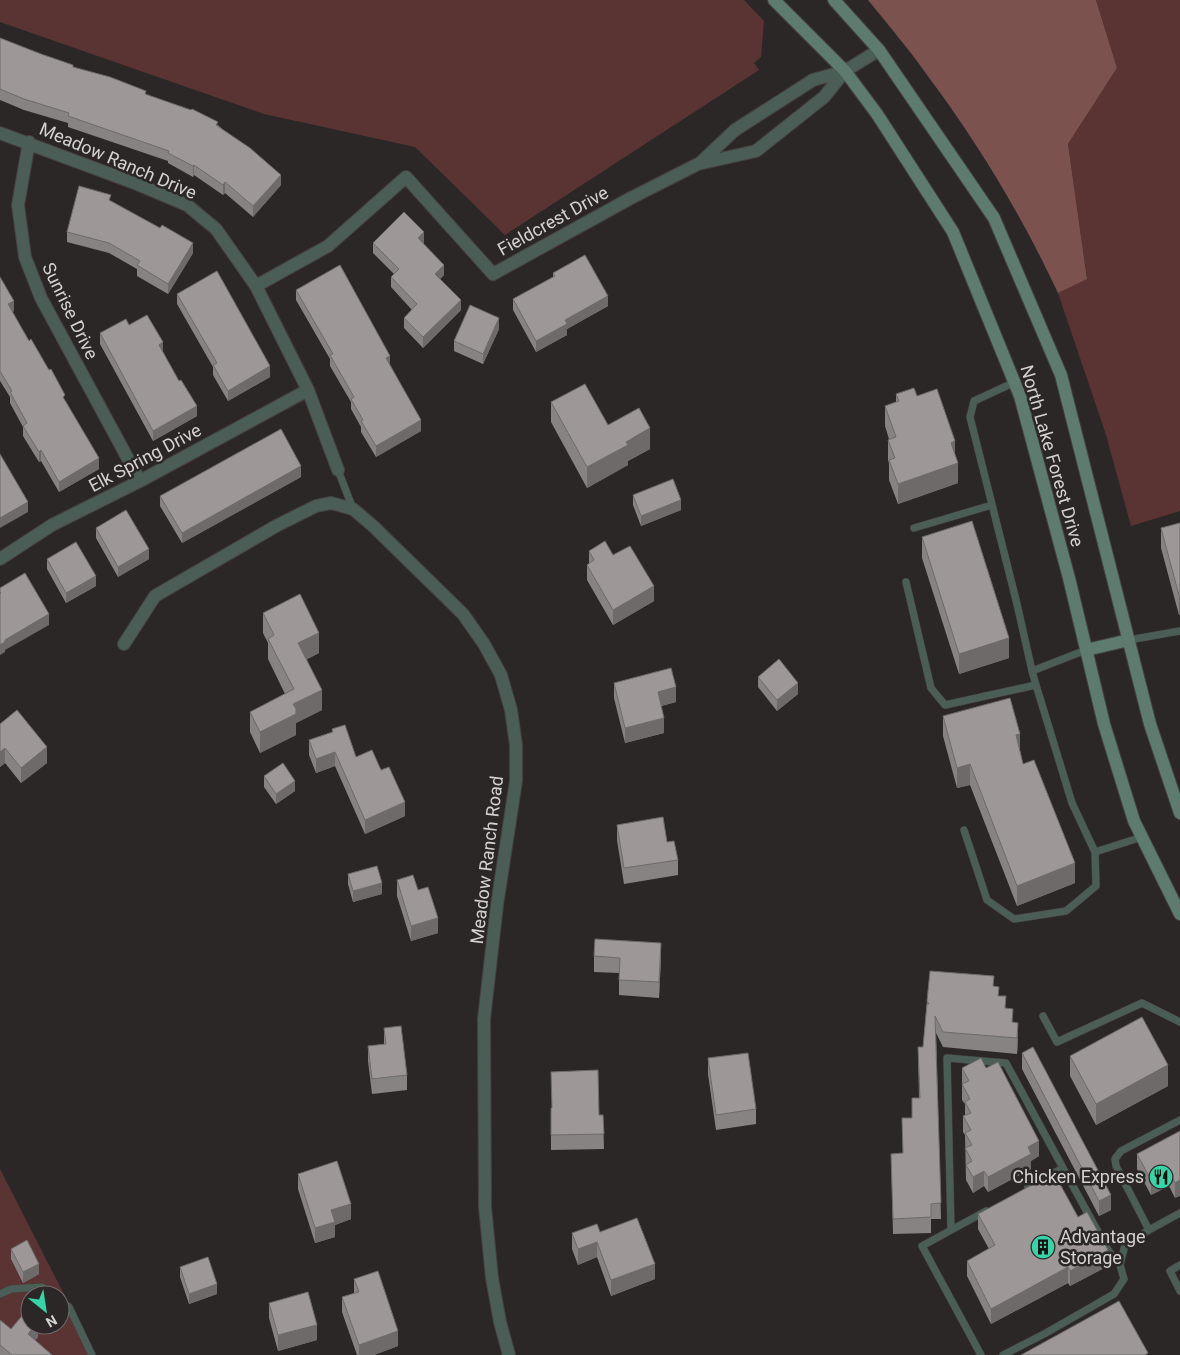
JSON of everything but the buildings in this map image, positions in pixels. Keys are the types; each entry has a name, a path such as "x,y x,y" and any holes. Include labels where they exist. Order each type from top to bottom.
{"main road":[{"name":"North Lake Forest Drive","path":"774,0 845,71 876,114 953,232 1015,382 1023,406 1107,733 1134,821 1180,914"},
{"name":"North Lake Forest Drive","path":"834,0 879,50 994,218 1061,375 1150,724 1180,814"},
{"path":"1086,650 1129,640"}],"street":[{"name":"Fieldcrest Drive","path":"698,164 735,130 813,80 845,71 879,50"},
{"name":"Fieldcrest Drive","path":"256,286 328,246 406,178 493,274 631,198 698,164 756,151 824,97 845,71"},
{"name":"Meadow Ranch Drive","path":"0,133 29,142 187,205 216,230 256,286 308,390 338,470"},
{"name":"Sunrise Drive","path":"29,142 18,205 25,257 41,298 140,482"},
{"name":"Elk Spring Drive","path":"0,558 52,526 140,482 308,390"},
{"name":"Meadow Ranch Road","path":"124,644 155,596 276,526 316,506 331,503 353,509 373,526 463,614 484,644 500,676 511,710 516,745 516,781 497,905 484,1020 485,1207 492,1278 508,1355"}],"lane":[{"path":"964,830 987,900 1014,919 1066,911 1096,886 1096,852 1072,803 1036,685 1018,604 970,418 974,401 1015,382"},
{"path":"338,470 353,509"},
{"path":"914,528 992,504"},
{"path":"906,582 930,688 945,705 1036,685"},
{"path":"1129,640 1180,631"},
{"path":"1032,671 1086,650"},
{"path":"1096,852 1142,837"},
{"path":"1043,1016 1057,1042 1142,1003 1180,1022"},
{"path":"951,1230 948,1058 1006,1064 1108,1250 1120,1264 1124,1280 1114,1294 1003,1355"},
{"path":"1149,1230 1116,1166 1115,1159 1121,1151 1180,1120"},
{"path":"1024,1190 1063,1168"},
{"path":"981,1355 922,1246 992,1207"},
{"path":"1120,1264 1125,1245 1180,1213"},
{"path":"1180,1265 1170,1271 1180,1291"},
{"path":"0,1294 11,1289 20,1289"},
{"path":"70,1309 92,1355"}],"shaded area":[{"path":"0,0 744,0 764,21 761,57 754,63 759,70 505,235 415,147 264,114 0,22"},
{"path":"868,0 1096,0 1117,68 1068,144 1087,279 1058,293 1030,236 964,127 906,46"},
{"path":"1096,0 1180,0 1180,511 1131,526 1106,435 1058,293 1087,278 1068,144 1117,68"},
{"path":"0,1169 59,1285 20,1285 20,1335 70,1335 70,1306 95,1355 0,1355"}],"place":[{"name":"Chicken Express","path":"1161,1177"},
{"name":"Advantage Storage","path":"1043,1247"}]}
